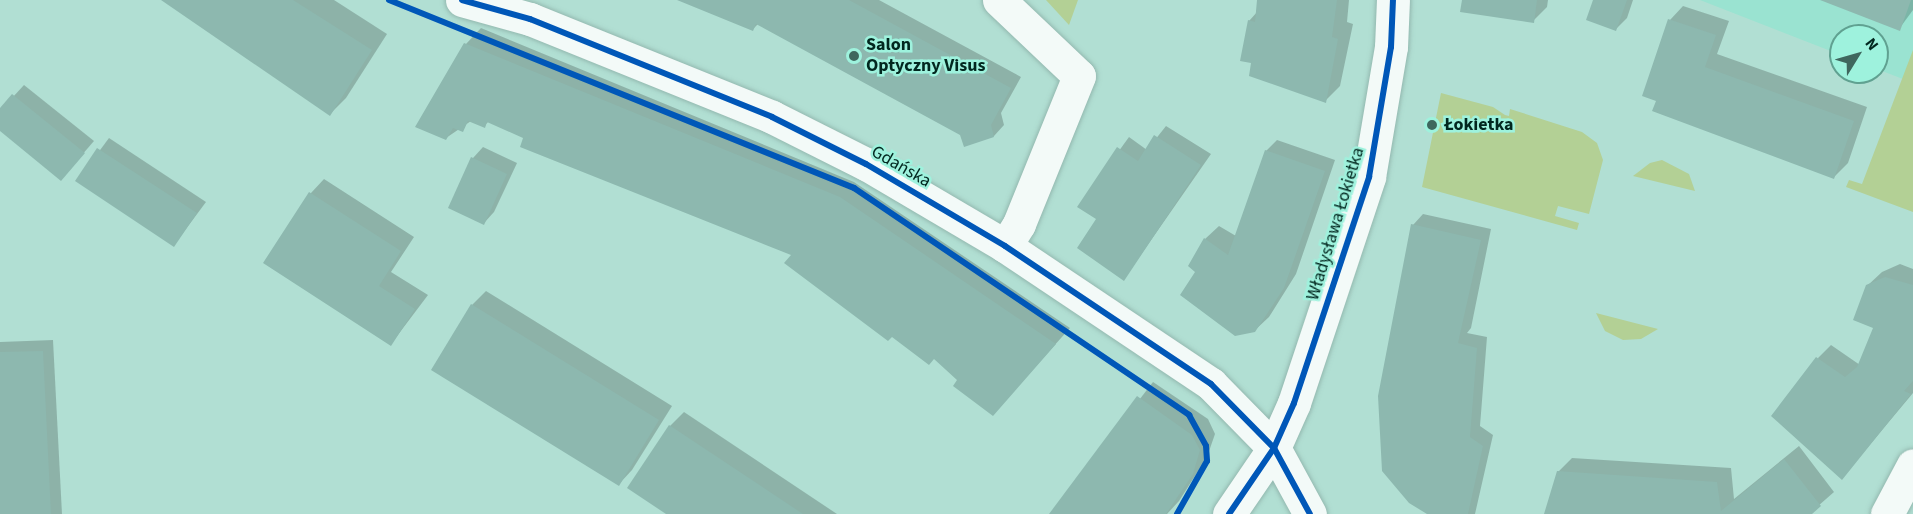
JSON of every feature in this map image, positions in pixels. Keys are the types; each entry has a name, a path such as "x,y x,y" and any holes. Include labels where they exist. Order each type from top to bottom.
{"street":[{"name":"Gdańska","path":"462,0 541,23 772,117 866,164 1005,246 1211,384 1274,448 1310,514"},
{"path":"999,0 1079,76 1019,224 1005,246"},
{"name":"Władysława Łokietka","path":"1229,514 1274,448 1312,354 1369,177 1391,47 1393,0"},
{"path":"1887,514 1913,465"}],"shaded area":[{"path":"1046,0 1078,0 1069,25"},
{"path":"1700,0 1913,0 1913,76 1908,81 1889,74 1889,24 1829,24 1829,50"},
{"path":"1913,50 1913,212 1846,187 1849,180 1862,184"},
{"path":"1441,93 1493,107 1505,115 1509,116 1510,109 1582,132 1597,143 1603,160 1589,214 1558,206 1555,216 1579,223 1577,230 1422,187"},
{"path":"1662,160 1689,174 1695,191 1633,176 1650,163"},
{"path":"1596,313 1658,329 1641,339 1623,340 1605,331"}],"building":[{"path":"161,0 293,0 372,50 330,116"},
{"path":"677,0 849,0 1011,88 991,125 994,137 964,147 960,135 756,24 753,31"},
{"path":"1257,0 1337,0 1332,37 1338,39 1326,103 1249,76 1251,63 1240,61 1248,20 1255,22"},
{"path":"1462,0 1537,0 1534,23 1460,12"},
{"path":"1593,0 1627,0 1616,31 1586,20"},
{"path":"1820,0 1911,0 1900,31 1889,27 1889,24 1882,24"},
{"path":"1668,19 1716,35 1705,67 1854,121 1834,179 1652,111 1656,101 1642,96"},
{"path":"464,43 840,197 1056,344 993,416 953,386 957,380 934,359 929,365 892,337 888,341 784,263 791,255 520,147 523,138 487,122 485,128 468,121 463,132 453,128 446,140 415,127"},
{"path":"12,94 85,153 61,181 0,131 0,108"},
{"path":"1154,135 1201,165 1124,281 1077,248 1096,219 1077,207 1117,147 1138,161"},
{"path":"97,148 197,213 174,247 75,181"},
{"path":"1265,150 1325,171 1284,288 1255,332 1235,336 1180,295 1195,272 1188,266 1204,238 1228,255"},
{"path":"471,157 507,174 484,225 448,208"},
{"path":"309,192 401,251 379,286 415,309 391,346 263,263"},
{"path":"1411,224 1481,240 1458,343 1477,348 1470,437 1483,446 1468,514 1427,514 1409,503 1382,471 1378,396"},
{"path":"1885,277 1913,285 1913,381 1904,391 1911,394 1842,480 1771,416 1816,357 1845,377 1857,367 1873,328 1853,320 1866,285"},
{"path":"471,304 659,420 619,486 431,370"},
{"path":"43,351 51,514 0,514 0,352"},
{"path":"1137,396 1192,435 1200,450 1193,474 1166,514 1049,514"},
{"path":"669,425 803,514 666,514 627,488"},
{"path":"1784,459 1821,506 1812,514 1544,514 1557,471 1717,482 1721,511"}],"cycle path":[{"path":"389,0 854,188 1189,415 1206,446 1207,461 1177,514"},
{"path":"462,0 530,19 772,117 866,164 1005,246 1211,384 1274,448 1310,514"},
{"path":"1229,514 1274,448 1294,403 1369,177 1391,47 1393,0"}],"place":[{"name":"Salon Optyczny Visus","path":"854,56"},
{"name":"Łokietka","path":"1432,125"}]}
